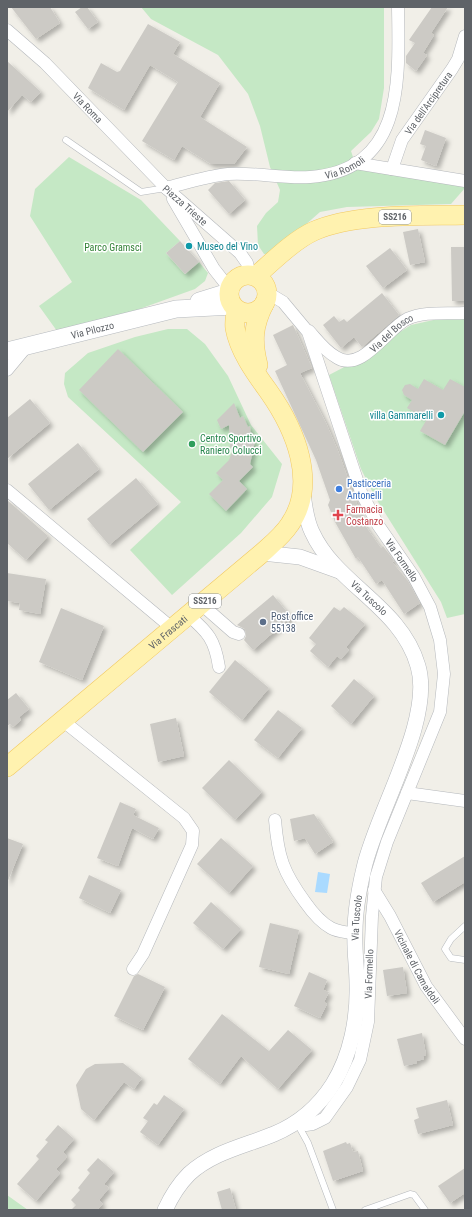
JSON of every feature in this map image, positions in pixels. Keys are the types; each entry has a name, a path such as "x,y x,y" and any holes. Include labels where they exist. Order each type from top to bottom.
{"main road":[{"name":"SS216","path":"253,276 301,240 313,232 325,227 353,221 388,217 465,214"},
{"name":"SS216","path":"266,297 271,283 292,257 325,227"},
{"path":"253,276 264,283 266,297 254,312 248,313 232,299 239,277 253,276"},
{"name":"Via Frascati","path":"266,297 256,319 253,341 261,376 269,392"},
{"name":"Via Pilozzo","path":"7,350 178,308 232,299"},
{"name":"Via Frascati","path":"7,767 262,553 290,524 297,510 302,493 302,469 294,439 286,420 255,372 242,346 235,327 232,299"}],"street":[{"name":"Via Romoli","path":"166,188 215,176 233,174 312,177 334,172 355,163 372,150 380,140 387,127 394,106 398,71 398,7"},
{"name":"Via Roma","path":"7,30 45,63 166,188"},
{"name":"Via dell'Arcipretura","path":"392,169 402,140 452,69 458,58 465,36"},
{"path":"355,163 465,181"},
{"name":"Piazza Trieste","path":"166,188 240,253 253,276"},
{"name":"Piazza Trieste","path":"166,188 232,299"},
{"name":"Via del Bosco","path":"266,297 278,297 307,330 341,360 354,360 368,354 391,330 409,318 427,314 465,313"},
{"name":"Via Formello","path":"296,1122 306,1125 313,1124 325,1118 347,1087 360,1060 368,1022 374,890 384,850 440,712 444,679 440,640 434,616 426,597 408,567 378,524 361,492 307,330"},
{"path":"7,370 27,346"},
{"path":"7,490 172,628"},
{"path":"302,493 311,530 324,552 340,571"},
{"path":"262,553 300,557 340,571"},
{"name":"Via Tuscolo","path":"165,1210 183,1180 204,1163 233,1148 276,1133 296,1122 315,1107 338,1076 351,1043 357,993 355,934 358,894 366,858 404,762 418,713 421,679 415,656 400,630 376,602 340,571"},
{"path":"195,609 233,632 239,634"},
{"path":"195,609 205,630 212,640 219,668"},
{"path":"62,720 184,818 194,831 192,845 143,954 133,969"},
{"path":"407,793 465,801"},
{"path":"274,820 280,857 294,886 315,915 325,924 335,930 355,934"},
{"name":"Vicinale di Camaldoli","path":"374,890 390,916 426,986 465,1039"}],"lane":[{"path":"66,140 141,192 166,188"},
{"path":"465,926 451,939 446,949 451,958 465,960"},
{"path":"296,1122 308,1143 333,1210"},
{"path":"365,1210 410,1194 414,1195 425,1210"}],"green space":[{"path":"141,7 384,7 384,88 379,119 371,132 351,151 355,163 465,181 465,188 451,204 347,207 320,212 271,255 264,254 258,245 257,226 266,213 278,202 280,190 270,167 260,126 248,94 218,55 151,19"},
{"name":"Parco Gramsci","path":"69,157 141,200 180,241 166,253 185,274 199,262 208,273 205,281 195,289 131,312 57,331 39,306 72,282 30,216 35,189"},
{"path":"438,319 465,319 465,614 447,618 441,602 375,497 361,469 329,375 350,364 372,357 392,337 411,325"},
{"name":"Centro Sportivo Raniero Colucci","path":"168,329 187,329 205,344 228,376 251,425 282,464 272,497 241,533 172,595 130,550 181,502 68,397 64,384 65,373 88,353 135,337"},
{"path":"7,1195 28,1210 7,1210"}],"water":[{"path":"318,872 330,874 327,893 315,892"}],"building":[{"path":"11,7 50,7 60,23 36,39"},
{"path":"82,7 87,7 98,22 88,29 75,12"},
{"path":"432,7 448,7 431,33 434,35 423,53 427,55 416,71 406,63 406,56 415,43 409,40"},
{"path":"148,24 180,42 173,54 220,83 200,117 247,147 234,164 211,164 182,146 174,160 142,141 178,82 150,65 124,110 88,88 101,63 117,72 120,71"},
{"path":"7,61 41,92 31,102 22,95 7,112"},
{"path":"425,130 446,138 436,166 421,160 426,146 420,144"},
{"path":"229,181 245,200 229,214 208,190 215,183"},
{"path":"418,229 425,262 410,265 403,232"},
{"path":"180,241 199,262 185,274 166,253"},
{"path":"451,247 465,247 465,301 452,301"},
{"path":"390,248 407,270 383,288 366,266"},
{"path":"382,293 399,315 362,347 354,337 341,348 323,325 334,316 339,322 344,319 347,322"},
{"path":"293,325 312,368 300,373 326,423 338,451 364,524 381,548 383,546 394,561 392,562 408,581 420,603 404,614 382,580 376,584 358,557 356,559 335,522 328,505 330,500 316,460 275,371 287,365 273,335"},
{"path":"118,349 183,412 143,452 79,390"},
{"name":"villa Gammarelli","path":"424,379 443,390 450,379 465,387 465,411 445,445 420,431 427,419 407,408 412,400 404,395 402,390 405,385 410,384 418,389"},
{"path":"30,399 50,423 7,459 7,418"},
{"path":"234,403 240,418 243,416 248,427 250,426 251,440 255,441 250,464 253,467 239,481 247,489 226,511 209,494 223,480 216,473 229,460 233,449 230,447 229,425 221,429 217,420"},
{"path":"78,443 99,469 49,510 28,484"},
{"path":"136,478 158,504 109,545 87,519"},
{"path":"7,500 48,536 26,560 7,543"},
{"path":"7,573 46,579 40,614 19,610 20,603 7,601"},
{"name":"Post office 55138","path":"273,595 291,617 253,650 244,640 246,636 245,629 237,625"},
{"path":"334,607 340,611 344,607 365,624 346,647 349,650 341,659 337,656 328,667 310,651 316,644 309,638"},
{"path":"61,608 104,626 82,680 39,662"},
{"path":"235,660 269,688 242,720 209,692"},
{"path":"354,679 374,696 351,724 331,706"},
{"path":"16,693 29,709 19,717 21,720 13,727 10,724 7,726 7,700"},
{"path":"278,710 302,728 278,758 254,740"},
{"path":"176,718 184,756 158,762 150,724"},
{"path":"229,760 262,792 235,820 202,788"},
{"path":"120,802 136,809 133,815 159,828 153,839 132,828 118,866 97,858"},
{"path":"314,814 333,842 315,854 305,838 294,841 290,819"},
{"path":"7,838 23,844 7,883"},
{"path":"221,838 253,866 229,893 197,864"},
{"path":"465,856 465,882 433,902 421,883"},
{"path":"89,875 121,890 110,913 79,898"},
{"path":"211,902 241,929 223,949 193,923"},
{"path":"270,923 299,930 289,974 259,967"},
{"path":"403,967 407,993 387,996 383,970"},
{"path":"309,972 327,980 323,990 329,992 324,1002 327,1004 320,1018 294,1006"},
{"path":"138,974 165,987 143,1030 114,1016 134,976"},
{"path":"222,1014 269,1051 288,1030 312,1050 278,1089 241,1056 220,1084 188,1059"},
{"path":"422,1033 426,1055 423,1056 424,1059 417,1061 417,1063 404,1066 397,1039"},
{"path":"123,1063 142,1078 134,1089 124,1082 94,1120 81,1109 76,1085 86,1069 95,1064"},
{"path":"164,1095 184,1109 158,1145 140,1132 148,1121 143,1118 154,1103 157,1105"},
{"path":"447,1100 453,1125 418,1134 414,1120 419,1118 416,1108"},
{"path":"58,1125 74,1139 63,1152 67,1157 56,1169 60,1173 36,1201 17,1184 39,1159 36,1156 48,1142 45,1140"},
{"path":"346,1142 347,1144 350,1143 353,1152 358,1151 363,1171 333,1181 323,1151"},
{"path":"98,1158 114,1172 104,1184 109,1188 99,1200 103,1204 97,1210 71,1210 76,1205 71,1200 80,1190 78,1188 90,1173 87,1170"},
{"path":"465,1168 465,1193 450,1203 438,1186"},
{"path":"230,1188 236,1210 222,1210 217,1192"}],"place":[{"name":"Museo del Vino","path":"189,246"},
{"name":"villa Gammarelli","path":"441,415"},
{"name":"Centro Sportivo Raniero Colucci","path":"192,444"},
{"name":"Pasticceria Antonelli","path":"339,489"},
{"name":"Farmacia Costanzo","path":"338,515"},
{"name":"Post office 55138","path":"263,622"}]}
